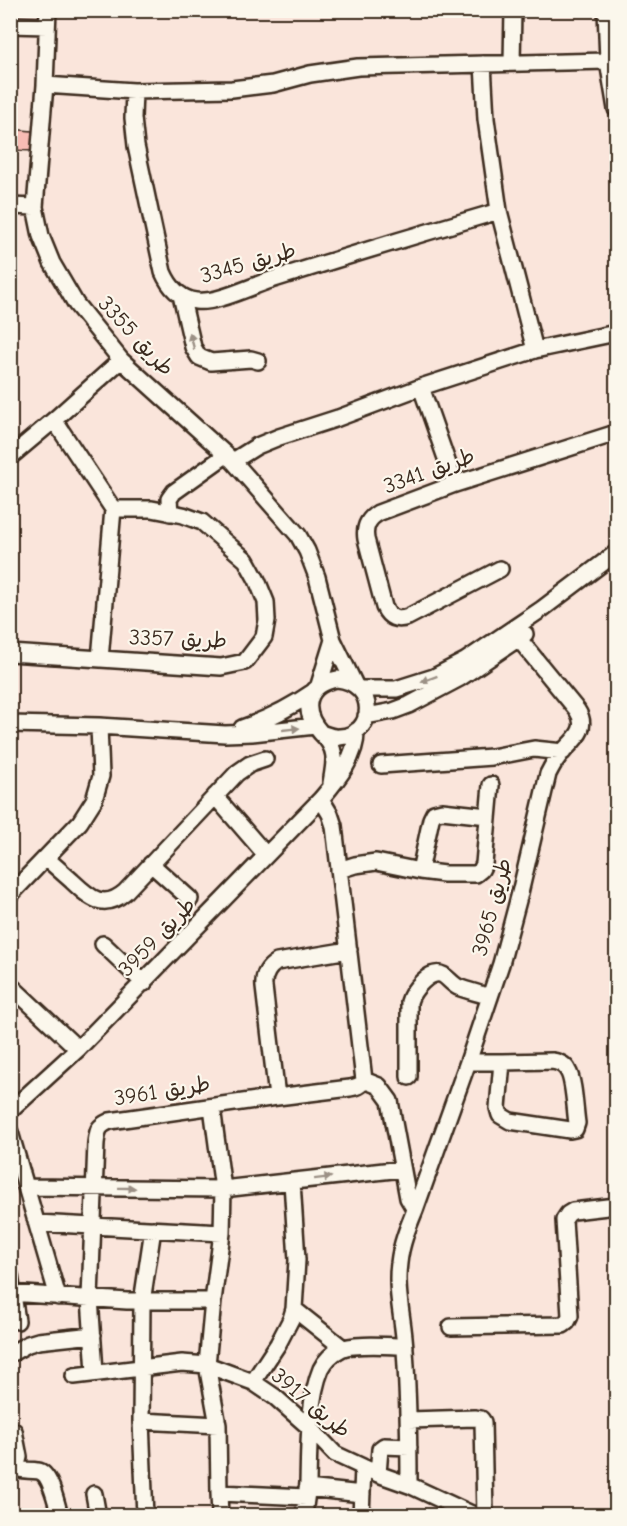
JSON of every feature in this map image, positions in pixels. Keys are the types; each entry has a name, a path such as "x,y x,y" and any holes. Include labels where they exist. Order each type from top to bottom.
{"street":[{"name":"طريق 3355","path":"48,10 45,85 35,207 41,236 52,263 76,304 121,360 230,458 298,535 307,551 316,577 333,640 358,686"},
{"path":"512,63 513,10"},
{"path":"606,10 608,61 616,109"},
{"path":"10,25 47,27"},
{"path":"45,85 134,91 232,89 273,84 310,74 358,66 608,61"},
{"path":"483,64 486,119 499,211 535,350"},
{"name":"طريق 3345","path":"134,91 133,118 136,146 163,272 167,281 188,299 198,301 222,297 499,211"},
{"path":"10,206 35,207"},
{"path":"181,295 193,347 199,357 211,362 251,358 258,361"},
{"path":"170,513 170,499 174,492 230,458 279,437 535,350 616,333"},
{"path":"10,457 121,360"},
{"path":"421,387 455,484"},
{"path":"54,420 113,509"},
{"name":"طريق 3341","path":"500,569 403,619 393,618 386,612 366,539 367,524 378,513 455,484 616,433"},
{"name":"طريق 3357","path":"10,652 100,659 221,667 245,662 264,637 267,620 266,602 246,560 202,522 183,515 152,509 113,509 100,659"},
{"path":"225,734 267,719 292,706 328,680 346,680 358,686 396,689 434,677 465,661 542,609 616,553"},
{"path":"366,716 393,711 409,705 460,678 616,566"},
{"name":"طريق 3965","path":"415,1210 490,997 513,920 548,774 557,758 580,732 582,726 581,715 518,638"},
{"path":"333,640 316,688 309,700 308,709 310,718 332,747 335,756 335,765 326,794 333,820 364,1080 379,1086 390,1101 408,1198 415,1210 403,1241 398,1286 405,1346 409,1420 409,1485"},
{"path":"10,724 99,726 225,734 318,730 339,737 348,736 356,731 363,724 366,716 368,707 366,698 358,686"},
{"path":"10,895 80,822 96,794 101,776 99,726"},
{"name":"طريق 3959","path":"10,1112 78,1050 326,794 353,752 356,731"},
{"path":"381,765 492,757 534,749 563,752"},
{"path":"46,858 89,897 104,902 120,897 243,768 265,759"},
{"path":"339,870 376,862 444,874 476,874 484,864 491,785"},
{"path":"215,796 266,855"},
{"path":"309,811 327,826 335,838"},
{"path":"420,871 430,819 434,813 442,811 488,816"},
{"path":"151,864 190,899"},
{"path":"103,944 144,983"},
{"path":"277,1097 264,975 271,965 282,960 349,950"},
{"path":"409,1077 409,1002 416,988 429,976 439,973 456,986 490,997"},
{"path":"10,985 78,1050"},
{"path":"468,1062 552,1061 565,1066 571,1077 576,1127 570,1130 503,1118 498,1108 502,1062"},
{"name":"طريق 3961","path":"95,1372 90,1298 93,1188 98,1130 101,1125 110,1121 350,1088 359,1086 364,1080"},
{"path":"212,1107 223,1189 222,1233 207,1365 219,1425 220,1515"},
{"path":"10,1132 58,1297"},
{"path":"26,1187 223,1189 402,1169"},
{"path":"253,1382 278,1344 294,1309 297,1260 292,1182"},
{"path":"451,1328 562,1325 567,1322 570,1316 564,1220 573,1211 616,1206"},
{"path":"37,1223 222,1233"},
{"path":"145,1515 141,1421 142,1302 153,1229"},
{"path":"10,1275 17,1321"},
{"path":"12,1293 142,1302 213,1301"},
{"path":"294,1309 343,1348"},
{"path":"10,1354 38,1341 93,1335"},
{"path":"304,1515 310,1428 316,1387 322,1366 333,1354 343,1348 405,1346"},
{"name":"طريق 3917","path":"74,1376 182,1363 207,1365 253,1382 275,1397 335,1454 476,1515"},
{"path":"409,1420 481,1419 483,1422 484,1515"},
{"path":"141,1421 219,1425"},
{"path":"14,1431 19,1457 13,1468 39,1471 46,1475 60,1515"},
{"path":"378,1474 382,1447 409,1447"},
{"path":"361,1515 363,1467"},
{"path":"219,1493 362,1494"},
{"path":"94,1494 98,1515"}],"building":[{"path":"10,129 32,131 34,151 10,150"}]}
